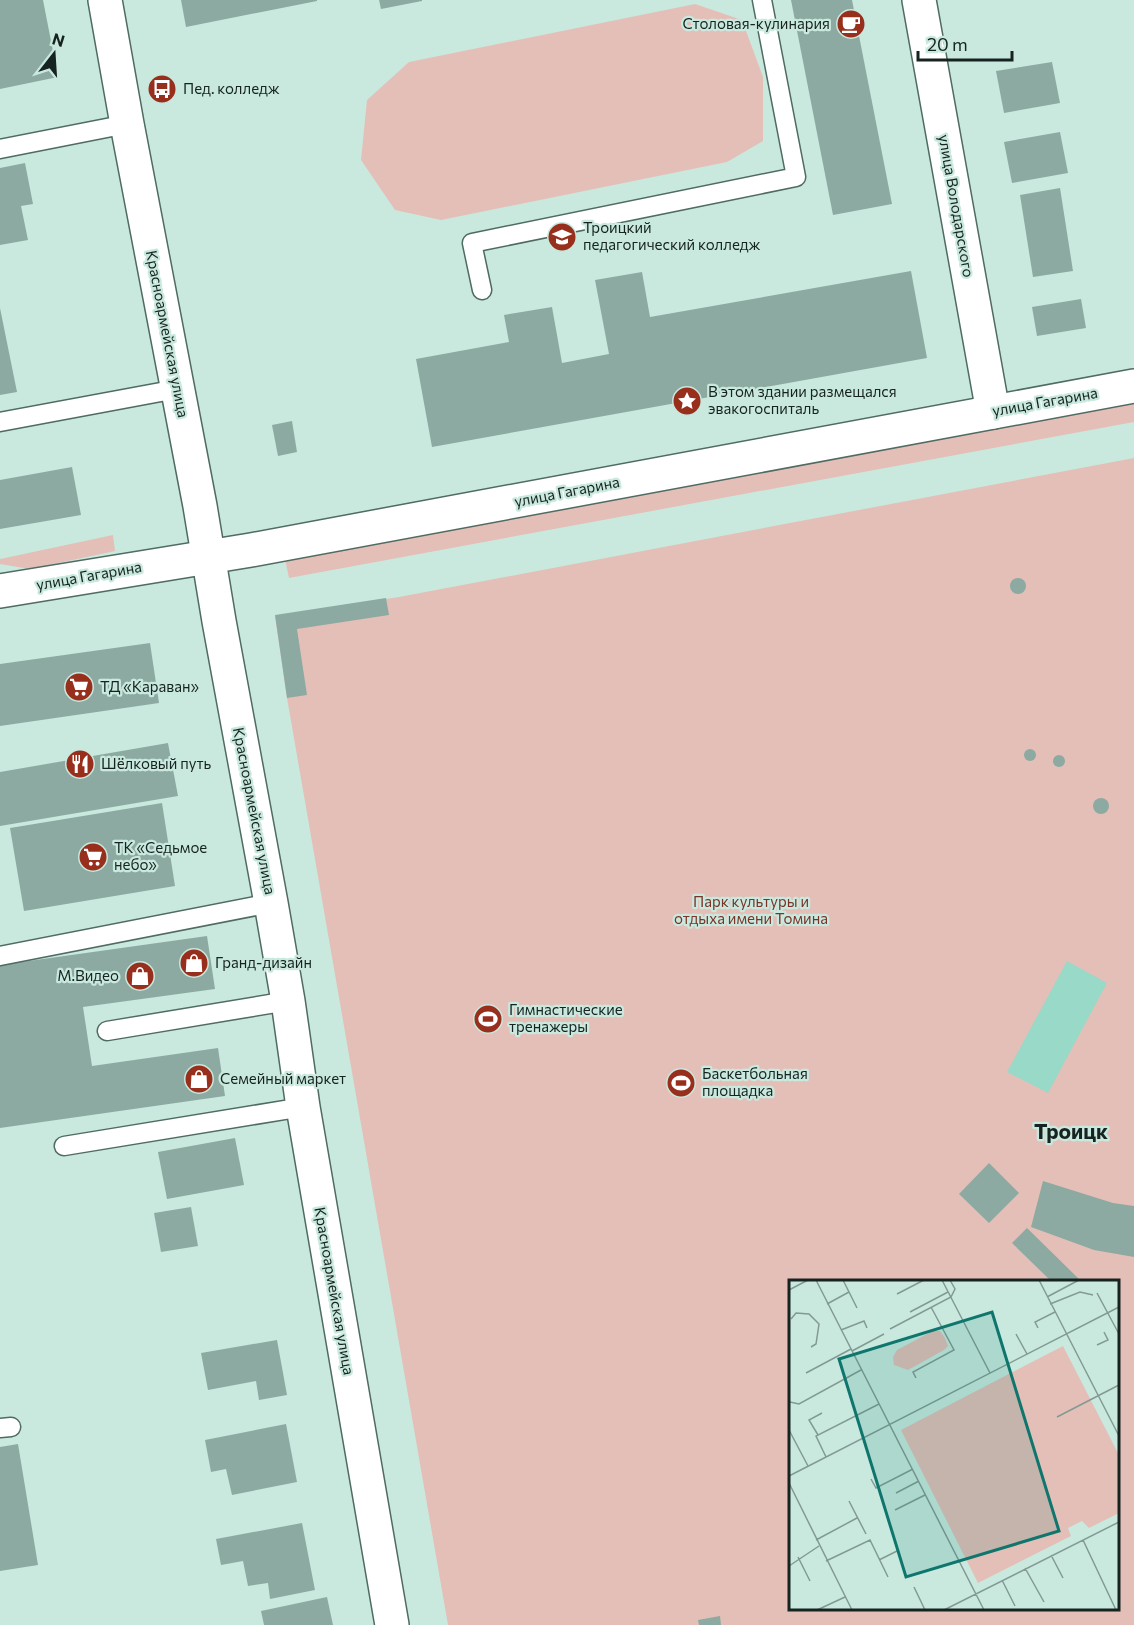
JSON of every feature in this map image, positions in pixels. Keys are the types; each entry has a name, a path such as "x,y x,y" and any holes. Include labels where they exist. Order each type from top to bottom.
{"street":[{"name":"Красноармейская улица","path":"105,0 272,903 303,1107 392,1625"},
{"name":"улица Володарского","path":"919,0 993,412"},
{"name":"улица Гагарина","path":"0,591 263,548 1134,386"}],"lane":[{"path":"482,290 472,243 796,177 762,0"},
{"path":"0,149 127,124"},
{"path":"0,422 177,389"},
{"path":"0,956 272,903"},
{"path":"107,1031 288,1001"},
{"path":"64,1146 303,1107"}],"green space":[{"path":"695,4 742,20 763,77 763,141 727,162 441,220 395,210 361,160 367,100 409,62"},
{"path":"1134,403 1134,422 289,578 285,559"},
{"name":"Парк культуры и отдыха имени Томина","path":"1134,458 1134,1625 448,1625 287,698 275,616 399,597"},
{"path":"113,535 115,551 30,569 0,564 0,559"}],"shaded area":[{"path":"1067,961 1107,983 1048,1093 1007,1072"}],"building":[{"path":"0,0 43,0 58,77 0,89"},
{"path":"181,0 317,0 317,1 186,27"},
{"path":"379,0 422,0 422,1 381,9"},
{"path":"791,0 852,0 892,204 833,215"},
{"path":"1052,62 1060,103 1004,113 996,71"},
{"path":"1060,132 1068,173 1012,183 1004,142"},
{"path":"25,163 33,204 21,206 28,240 0,245 0,168"},
{"path":"1060,188 1073,271 1033,277 1020,195"},
{"path":"911,271 927,358 432,447 416,359 509,342 504,315 552,307 562,363 609,354 595,280 642,272 650,317"},
{"path":"1081,299 1086,328 1037,336 1032,307"},
{"path":"0,308 17,392 0,395"},
{"path":"292,421 297,452 278,456 272,425"},
{"path":"72,467 81,515 0,529 0,480"},
{"path":"1015,578 1021,578 1026,586 1024,592 1015,594 1010,589 1010,583"},
{"path":"386,598 389,615 297,629 307,695 287,698 275,615"},
{"name":"ТД «Караван»","path":"150,643 159,703 0,726 0,664"},
{"path":"168,743 178,796 0,826 0,772"},
{"path":"1032,749 1036,755 1032,761 1028,761 1024,753"},
{"path":"1061,755 1065,761 1061,767 1057,767 1053,759"},
{"path":"1098,798 1104,798 1109,806 1107,812 1098,814 1093,809 1093,803"},
{"name":"ТК «Седьмое небо»","path":"162,803 175,886 24,911 10,828"},
{"path":"207,936 215,989 83,1007 92,1066 218,1048 225,1096 0,1128 0,965"},
{"path":"235,1138 244,1185 167,1199 158,1152"},
{"path":"989,1163 1019,1193 989,1223 959,1194"},
{"path":"1043,1181 1113,1203 1134,1206 1134,1257 1094,1250 1031,1227"},
{"path":"191,1207 198,1246 161,1252 154,1213"},
{"path":"1027,1228 1080,1280 1050,1280 1012,1243"},
{"path":"277,1340 287,1395 259,1400 256,1381 208,1390 201,1353"},
{"path":"286,1424 297,1482 232,1495 226,1469 211,1472 205,1440"},
{"path":"18,1444 38,1565 0,1571 0,1447"},
{"path":"302,1523 315,1590 270,1599 268,1583 248,1586 243,1561 221,1565 216,1539"},
{"path":"327,1597 333,1625 264,1625 261,1611"},
{"path":"720,1616 721,1625 699,1625 698,1620"}],"place":[{"name":"Столовая-кулинария","path":"851,24"},
{"name":"Пед. колледж","path":"162,89"},
{"name":"Троицкий педагогический колледж","path":"562,237"},
{"name":"В этом здании размещался эвакогоспиталь","path":"687,401"},
{"name":"ТД «Караван»","path":"79,687"},
{"name":"Шёлковый путь","path":"80,764"},
{"name":"ТК «Седьмое небо»","path":"93,857"},
{"name":"Гранд-дизайн","path":"194,963"},
{"name":"М.Видео","path":"140,976"},
{"name":"Гимнастические тренажеры","path":"488,1019"},
{"name":"Семейный маркет","path":"199,1079"},
{"name":"Баскетбольная площадка","path":"681,1083"}],"district":[{"name":"Троицк","path":"1071,1132"}]}
